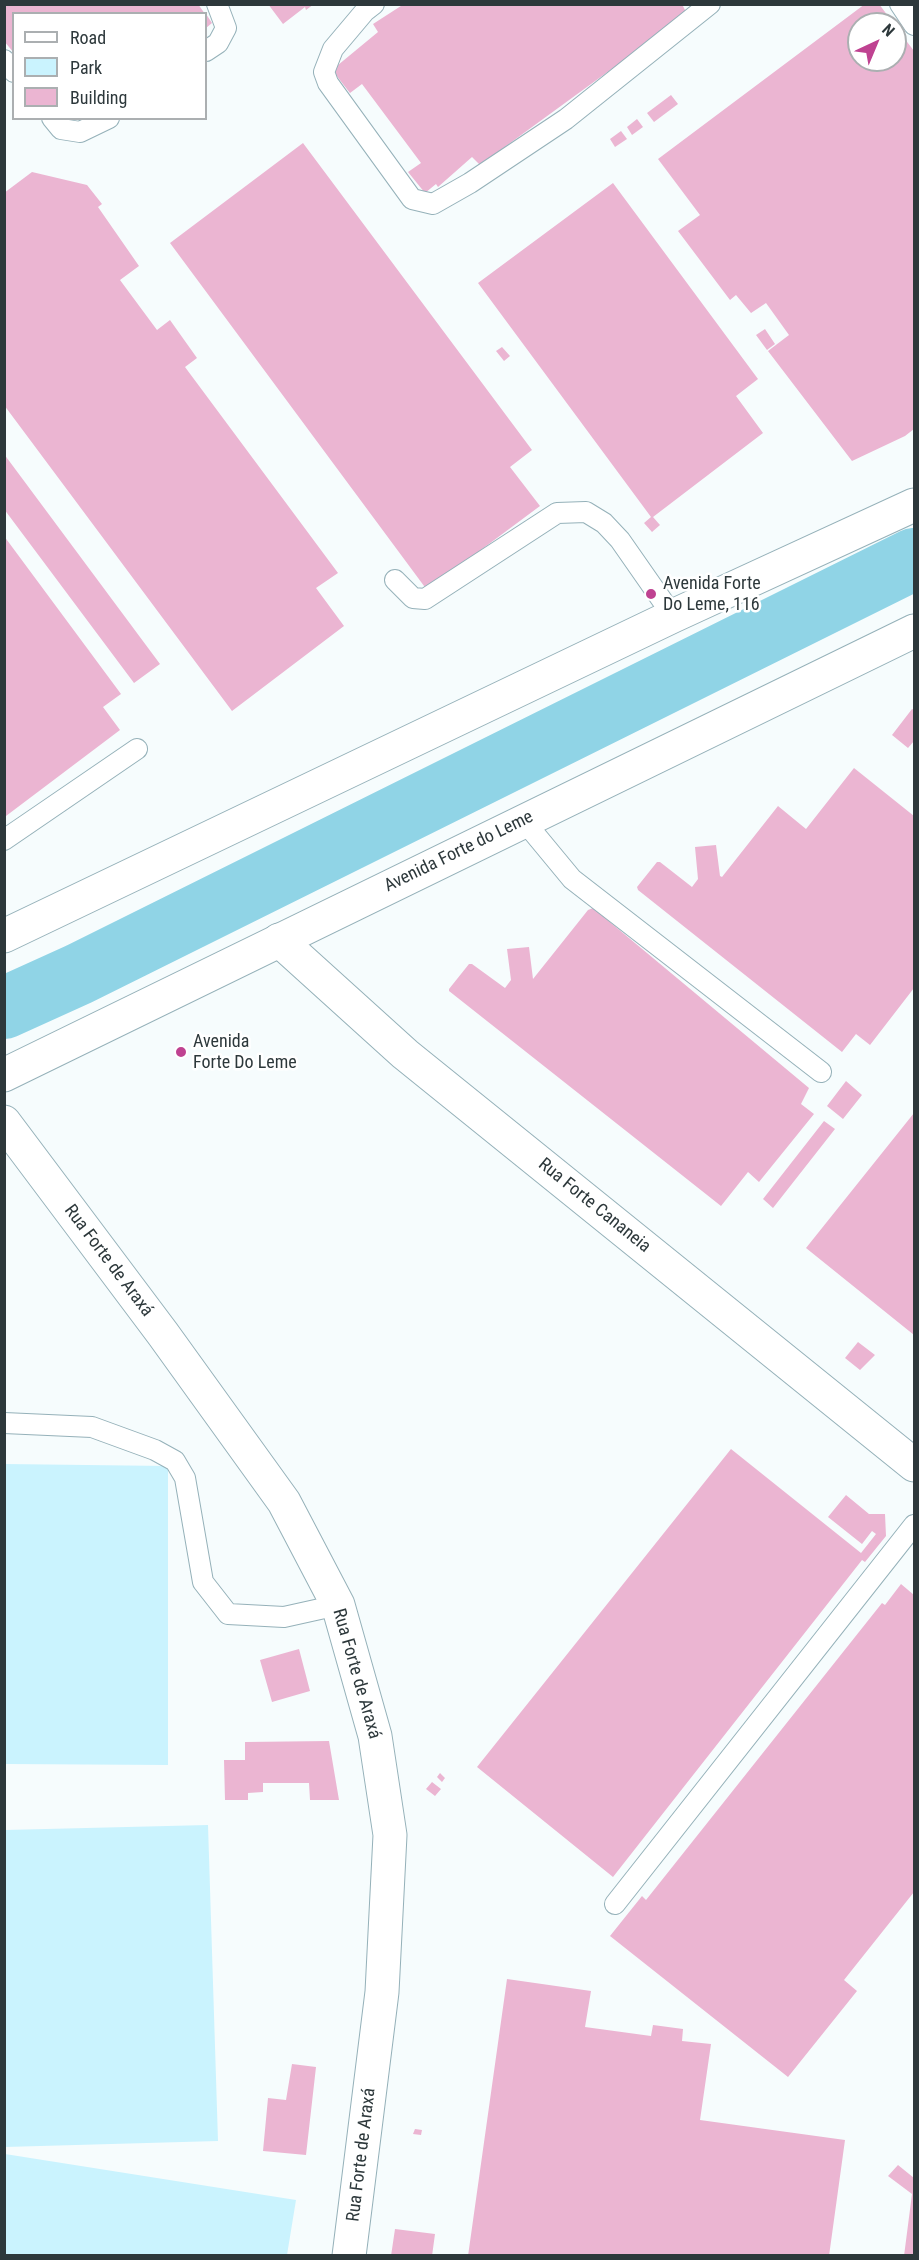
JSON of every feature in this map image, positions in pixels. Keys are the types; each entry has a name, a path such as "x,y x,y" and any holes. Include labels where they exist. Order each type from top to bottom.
{"street":[{"path":"4,936 673,616 915,505"},
{"name":"Avenida Forte do Leme","path":"4,1075 915,631"},
{"name":"Rua Forte Cananeia","path":"279,940 405,1054 915,1465"},
{"name":"Rua Forte de Araxá","path":"4,1122 163,1334 284,1502 338,1605 375,1736 390,1835 382,1992 349,2256"}],"lane":[{"path":"207,50 218,43 226,28 217,4"},
{"path":"374,4 365,11 333,49 324,72 328,83 412,199 433,204 470,183 566,119 710,4"},
{"path":"900,4 915,24"},
{"path":"54,120 61,129 80,132 105,120"},
{"path":"394,580 413,598 424,599 557,513 585,512 604,523 620,540 673,616"},
{"path":"4,840 137,749"},
{"path":"524,821 572,879 821,1072"},
{"path":"4,1423 92,1427 155,1450 175,1461 185,1478 203,1581 228,1614 284,1617 338,1605"},
{"path":"615,1904 915,1525"}],"green space":[{"path":"5,1464 168,1466 168,1765 5,1764"},
{"path":"208,1825 218,2141 5,2147 5,1830"},
{"path":"5,2154 296,2200 287,2255 5,2255"}],"building":[{"path":"4,4 198,4 204,12 12,12 12,51 4,41"},
{"path":"268,4 314,4 306,10 305,7 283,24"},
{"path":"404,4 682,4 687,14 480,165 472,157 438,187 436,184 425,193 408,172 421,163 362,84 350,93 332,70 378,32 373,24"},
{"path":"865,4 879,4 885,12 854,12"},
{"path":"207,16 212,23 207,27"},
{"path":"847,17 847,72 907,72 907,42 914,51 914,429 905,436 852,461 768,351 789,335 766,303 751,313 736,295 730,300 678,231 700,215 658,159"},
{"path":"671,95 678,104 654,122 647,113"},
{"path":"637,119 643,127 632,135 627,127"},
{"path":"621,131 627,139 615,147 610,139"},
{"path":"303,143 532,450 510,467 540,506 427,590 170,243"},
{"path":"32,172 87,185 102,204 98,207 139,266 120,280 157,330 170,320 197,358 185,367 338,573 316,588 344,626 232,711 4,405 4,193"},
{"path":"613,183 758,379 736,396 763,433 653,517 660,525 652,532 644,523 651,517 478,283"},
{"path":"765,329 775,344 767,350 756,335"},
{"path":"502,347 510,356 504,361 496,351"},
{"path":"4,454 160,664 134,683 4,509"},
{"path":"4,536 121,694 103,707 120,730 6,816"},
{"path":"912,709 914,710 914,741 908,748 892,735"},
{"path":"854,768 914,816 914,988 870,1045 856,1034 842,1052 637,887 657,862 660,862 692,887 698,879 695,847 716,845 722,877 778,806 806,829"},
{"path":"593,908 809,1088 801,1104 814,1114 759,1182 748,1172 721,1206 449,991 469,964 505,988 511,980 507,949 529,947 533,979 588,910"},
{"path":"846,1081 862,1095 843,1119 827,1106"},
{"path":"914,1113 914,1335 806,1248"},
{"path":"824,1121 835,1129 773,1208 763,1199"},
{"path":"858,1342 875,1355 860,1370 845,1358"},
{"path":"731,1449 861,1553 876,1534 872,1531 862,1544 828,1517 846,1495 869,1514 885,1514 886,1536 865,1562 862,1560 613,1877 477,1767"},
{"path":"901,1584 914,1595 914,1892 844,1980 857,1991 788,2077 610,1936 642,1896 646,1900 882,1603 885,1605"},
{"path":"299,1649 310,1691 272,1702 260,1660"},
{"path":"329,1741 339,1800 310,1800 309,1783 263,1783 263,1792 248,1793 248,1800 225,1800 224,1760 245,1760 245,1742"},
{"path":"440,1773 445,1778 442,1782 437,1777"},
{"path":"432,1782 441,1789 435,1796 426,1789"},
{"path":"507,1979 591,1991 585,2027 651,2036 653,2025 683,2029 682,2041 711,2044 700,2120 845,2140 829,2256 468,2256"},
{"path":"292,2064 316,2067 306,2155 263,2151 268,2098 286,2100"},
{"path":"415,2129 422,2130 421,2135 413,2134"},
{"path":"898,2165 914,2178 914,2256 904,2256 912,2194 888,2176"},
{"path":"395,2229 435,2234 432,2256 391,2256"}],"waterway":[{"path":"4,1008 79,974 914,559"}],"place":[{"name":"Avenida Forte Do Leme, 116","path":"651,594"},
{"name":"Avenida Forte Do Leme","path":"181,1052"}]}
